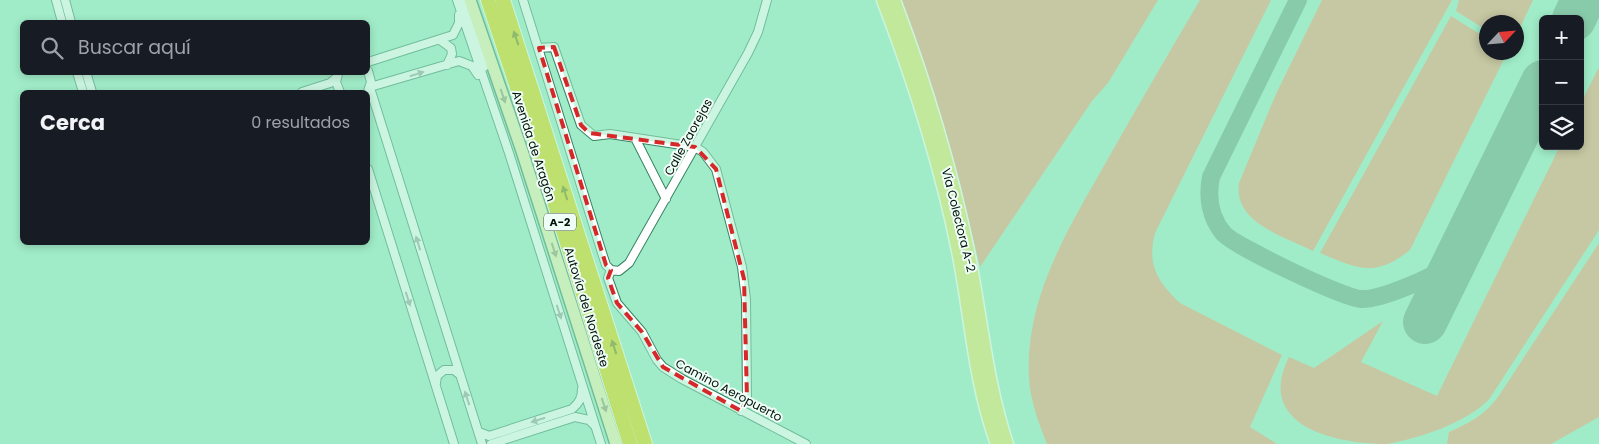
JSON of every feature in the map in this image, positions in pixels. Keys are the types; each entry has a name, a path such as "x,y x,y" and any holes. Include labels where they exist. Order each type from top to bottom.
{"highway":[{"name":"Autovía del Nordeste","path":"488,0 534,138 630,444"},
{"name":"Autovía del Nordeste","path":"503,0 645,444"}],"main road":[{"name":"Vía Colectora A-2","path":"883,0 920,107 951,219 979,372 997,444"},
{"name":"Vía Colectora A-2","path":"894,0 929,105 960,216 988,370 1008,444"}],"street":[{"path":"56,0 61,20"},
{"path":"65,0 70,20"},
{"path":"370,61 452,35 459,24 459,0"},
{"path":"459,0 508,153"},
{"path":"459,0 601,444"},
{"name":"Avenida de Aragón","path":"470,0 522,151 616,444"},
{"name":"Camino Aeropuerto","path":"523,0 603,256 606,265 611,270 608,278 617,303 642,332 663,367 806,444"},
{"name":"Calle Zaorejas","path":"611,270 619,271 629,263 754,42 768,0"},
{"path":"440,40 451,48 452,54 447,64"},
{"path":"538,48 554,47 581,125 589,133 594,136 610,134 695,147 703,152 716,169 742,267 746,299 747,399 741,410"},
{"path":"369,75 369,89 459,61 472,66 493,108"},
{"path":"78,75 82,90"},
{"path":"87,75 91,90"},
{"path":"337,90 338,75"},
{"path":"308,90 330,83 338,75"},
{"path":"370,92 482,444"},
{"path":"635,138 666,199"},
{"path":"370,174 454,444"},
{"path":"436,385 437,376 444,370 454,370 459,374"},
{"path":"479,432 489,436 572,409 578,404 582,395 581,382"},
{"path":"491,444 575,417 589,420 595,426"}],"highlighted area":[{"path":"554,47 581,125 589,133 695,147 716,169 744,279 747,399 741,411 663,367 642,332 617,303 608,278 611,270 606,265 539,48"}],"shaded area":[{"path":"900,0 1158,0 1108,83 1092,101 980,267 954,161"},
{"path":"1200,0 1271,0 1155,233 1152,254 1153,263 1160,280 1180,303 1282,355 1250,427 1277,444 1047,444 1033,403 1029,378 1034,320 1041,293 1051,266 1077,214"},
{"path":"1322,0 1452,0 1313,251 1275,233 1252,218 1244,208 1239,197 1239,183 1276,94"},
{"path":"1459,0 1533,0 1524,19 1524,15 1479,15 1479,26 1456,11"},
{"path":"1451,16 1479,34 1479,60 1504,60 1410,250 1387,265 1366,268 1345,263 1320,253"},
{"path":"1599,67 1599,230 1490,398 1481,407 1456,422 1427,434 1386,444 1343,440 1322,434 1304,426 1290,414 1282,399 1281,380 1289,357 1314,368 1383,321 1361,362 1437,396 1558,150 1584,150 1584,97"},
{"path":"1599,243 1599,417 1551,444 1447,444 1449,432 1476,418 1488,409 1498,397"}],"taxiway":[{"path":"1298,0 1211,177 1209,192 1211,207 1219,228 1224,234 1248,250 1313,281 1361,299 1394,292 1432,275 1449,264 1464,242"}],"runway":[{"path":"1576,15 1583,0"},
{"path":"1425,322 1539,90"}]}
